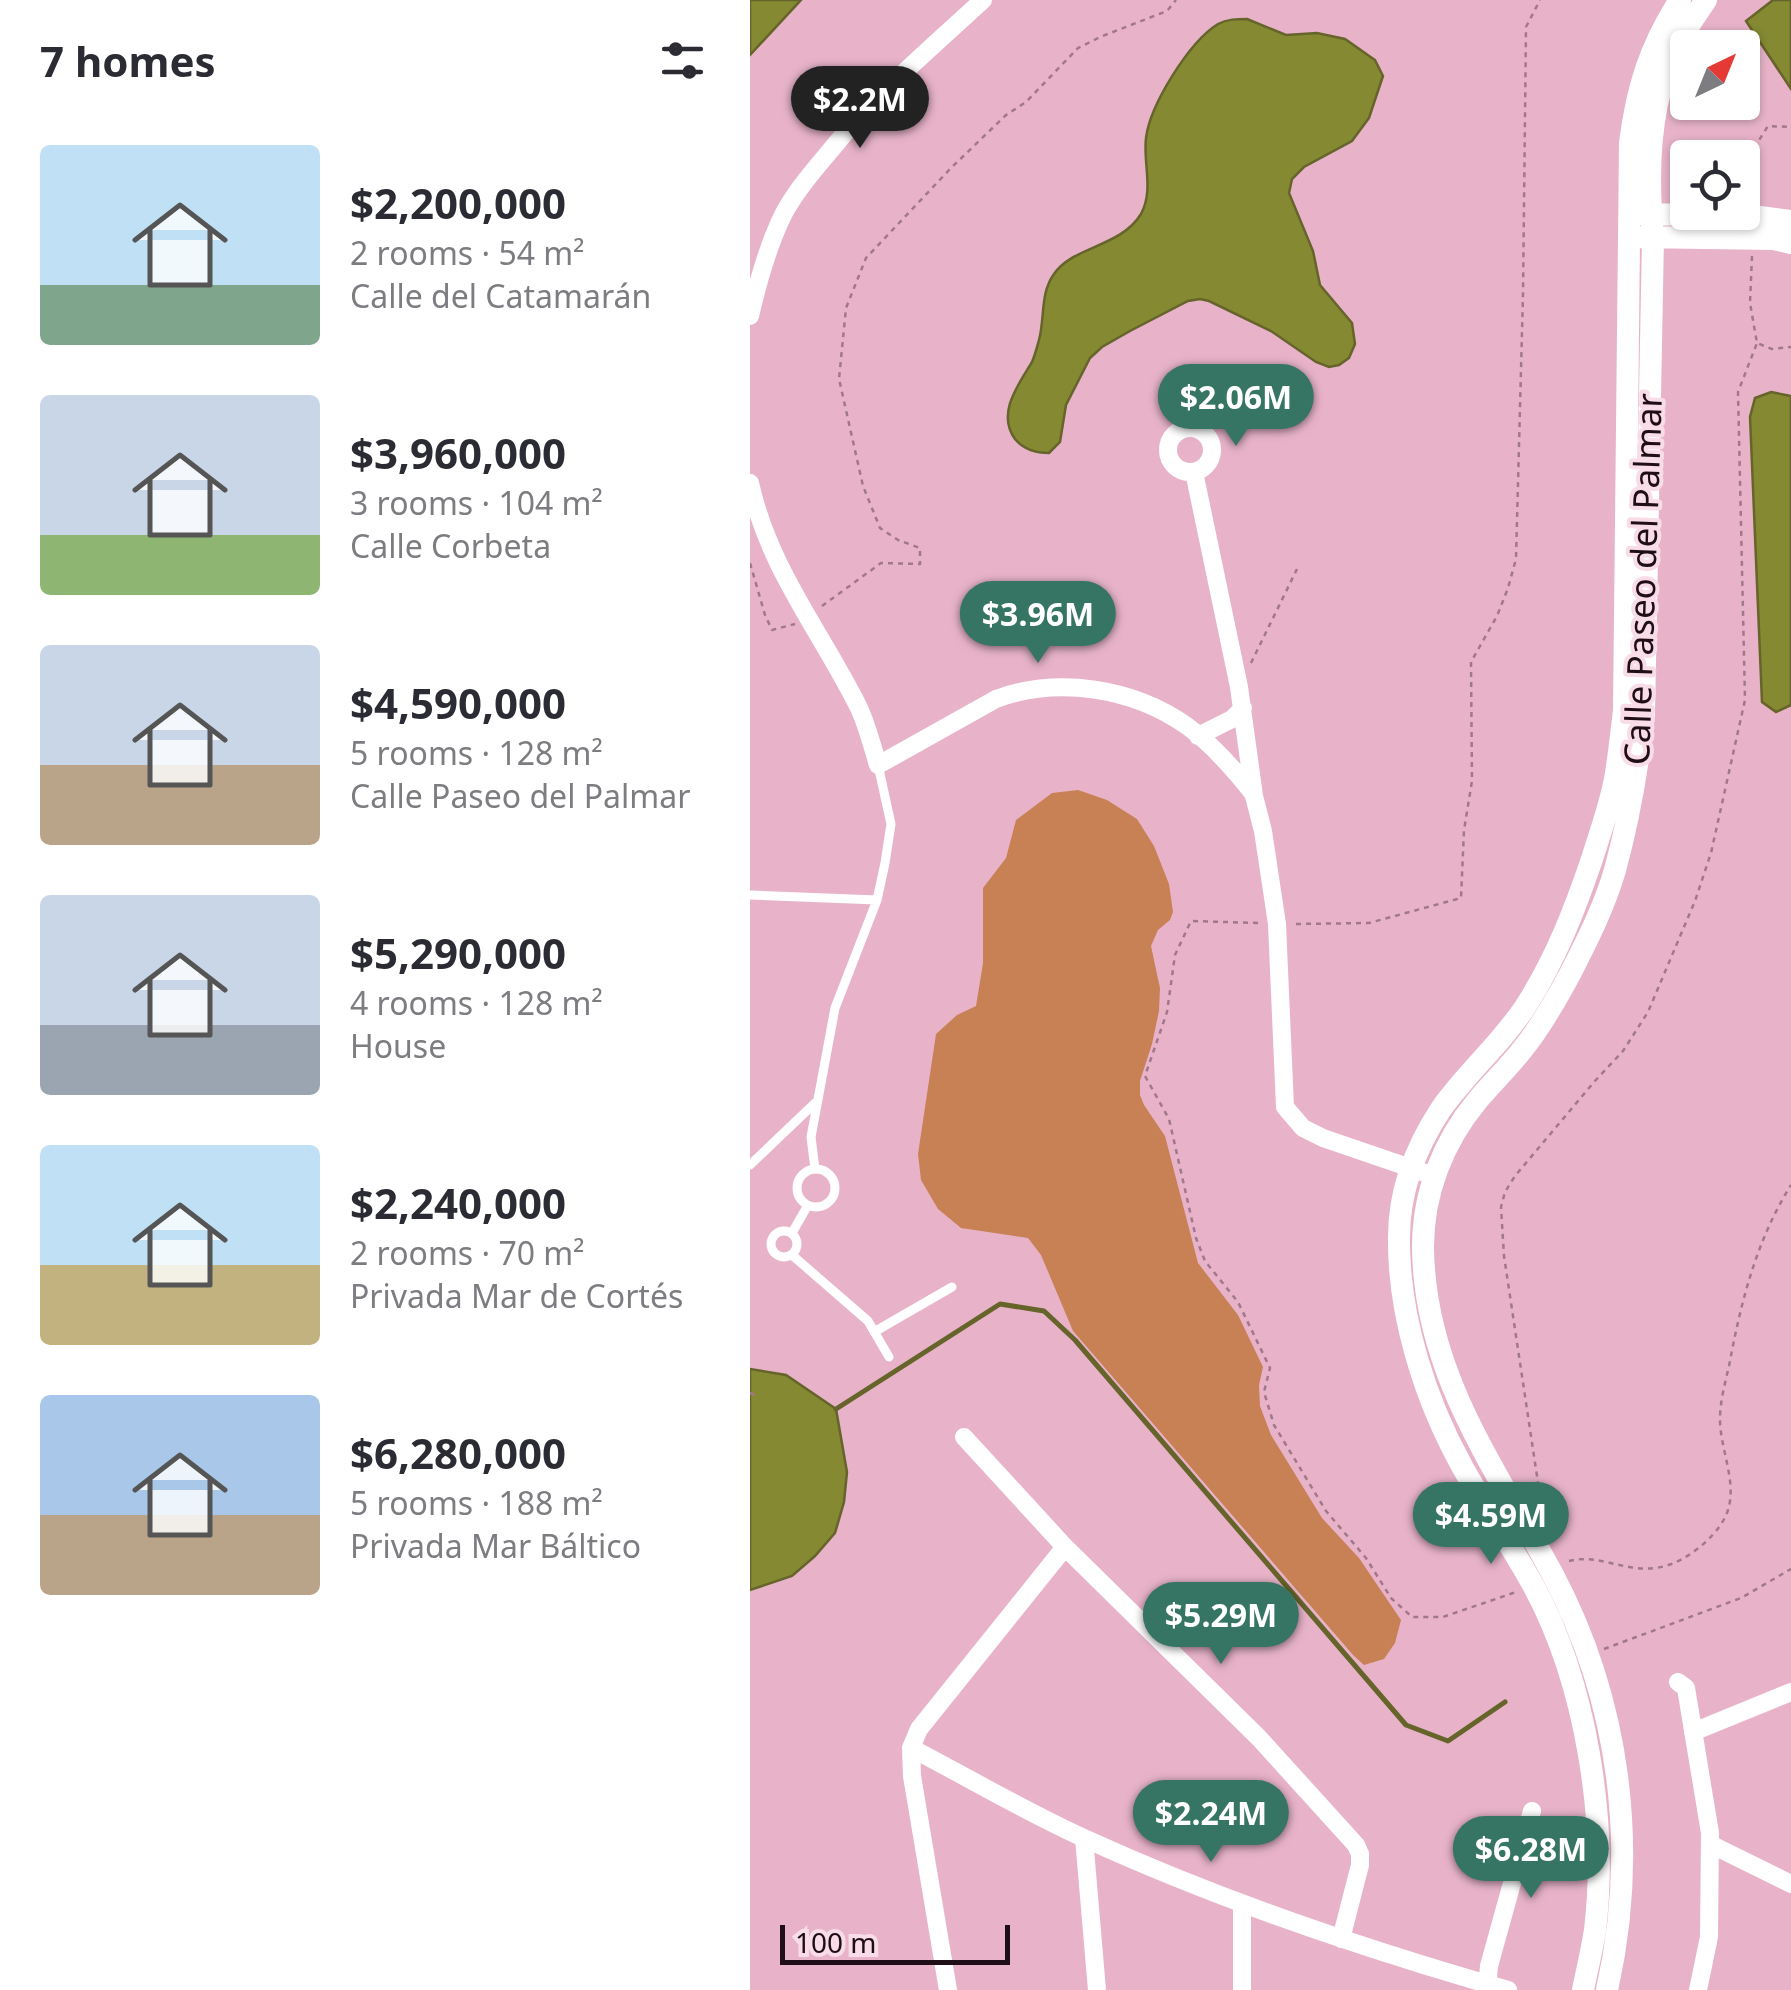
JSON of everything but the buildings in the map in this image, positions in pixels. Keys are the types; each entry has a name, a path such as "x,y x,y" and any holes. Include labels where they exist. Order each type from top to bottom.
{"street":[{"path":"750,316 754,286 784,214 808,178 857,117 984,0"},
{"name":"Calle Paseo del Palmar","path":"1607,1990 1615,1955 1623,1870 1616,1762 1593,1707 1572,1678 1542,1579 1456,1400 1426,1283 1424,1219 1434,1176 1456,1130 1547,1015 1592,929 1615,872 1638,768 1644,714 1641,226 1630,142 1648,59 1680,0"},
{"name":"Calle Paseo del Palmar","path":"1583,1990 1598,1884 1593,1707 1585,1644 1461,1466 1414,1344 1400,1277 1399,1232 1410,1169 1442,1109 1527,1004 1571,919 1614,781 1624,711 1641,226 1661,91 1676,46 1706,0"},
{"path":"1641,226 1752,216 1791,221"},
{"path":"1641,226 1791,243"},
{"path":"1194,472 1239,686 1254,796 1264,831 1277,924 1285,1107 1303,1128 1323,1138 1434,1176"},
{"path":"750,483 755,506 785,580 860,708 878,765 996,699 1016,692 1088,688 1144,701 1188,727 1231,767 1254,796"},
{"path":"1198,736 1232,719 1243,708"},
{"path":"964,1436 1066,1547 1259,1738 1356,1845 1360,1865 1341,1939"},
{"path":"948,1990 912,1776 911,1748 919,1729 1066,1547"},
{"path":"1559,1644 1585,1644"},
{"path":"1678,1682 1686,1688 1710,1833 1708,1937 1698,1990"},
{"path":"1693,1732 1791,1692"},
{"path":"911,1748 1084,1838 1242,1904 1488,1987 1508,1990"},
{"path":"1488,1987 1489,1966 1532,1811"},
{"path":"1084,1838 1097,1990"},
{"path":"1710,1844 1791,1884"},
{"path":"1242,1904 1242,1990"}],"lane":[{"path":"815,1169 811,1137 835,1008 877,900 891,824 878,765"},
{"path":"750,895 877,900"},
{"path":"750,1166 817,1101"},
{"path":"805,1172 826,1172 835,1186 829,1202 808,1205 797,1192 798,1181 805,1172"},
{"path":"792,1233 808,1205"},
{"path":"777,1233 792,1233 798,1247 792,1256 782,1258 773,1252 771,1242 777,1233"},
{"path":"792,1256 868,1321 889,1357"},
{"path":"874,1332 952,1287"}],"path":[{"path":"750,563 772,630 806,618 881,562 920,564 920,548 880,528 862,486 839,379 846,308 866,258 951,168 1006,114 1026,102 1078,48 1167,12 1176,0"},
{"path":"1540,0 1526,27 1516,559 1497,616 1471,662 1472,781 1464,830 1461,898 1369,923 1191,921 1175,954 1167,1012 1145,1076 1169,1119 1196,1238 1206,1262 1238,1302 1270,1368 1264,1392 1274,1425 1326,1510 1366,1558 1392,1598 1412,1617 1442,1617 1542,1579 1563,1562 1580,1558 1643,1570 1662,1567 1688,1555 1719,1528 1728,1509 1731,1484 1721,1444 1720,1414 1736,1326 1765,1233 1791,1186"},
{"path":"1543,1518 1500,1207 1515,1176 1623,1051 1648,1012 1711,853 1745,700 1738,392 1758,344"},
{"path":"1239,686 1297,568"},
{"path":"1585,1644 1741,1598 1791,1569"}],"shaded area":[{"path":"750,0 801,0 750,55"},
{"path":"1773,0 1791,0 1791,89 1760,42 1760,30 1752,30 1746,21"},
{"path":"1247,19 1286,35 1317,33 1345,39 1375,60 1383,76 1369,118 1352,141 1304,167 1292,179 1289,193 1313,251 1320,285 1352,323 1355,344 1349,358 1329,367 1271,331 1209,301 1188,301 1102,347 1090,358 1066,405 1060,442 1049,453 1026,448 1010,429 1009,409 1035,354 1050,281 1062,265 1122,233 1141,214 1148,186 1146,138 1163,92 1207,33 1225,21"},
{"path":"1771,392 1791,396 1791,705 1776,712 1762,702 1750,417 1755,398"},
{"path":"1078,790 1107,800 1137,819 1154,846 1169,884 1173,912 1151,946 1160,988 1159,1011 1140,1081 1140,1095 1165,1136 1198,1263 1238,1315 1263,1367 1260,1406 1271,1435 1322,1518 1359,1558 1401,1620 1395,1643 1384,1659 1364,1665 1353,1655 1073,1331 1041,1255 1028,1238 961,1228 938,1209 921,1180 918,1154 936,1034 957,1015 976,1006 983,963 983,888 1006,858 1016,820 1052,793"},
{"path":"750,1369 786,1375 836,1409 847,1472 835,1533 792,1576 750,1590"}],"waterway":[{"path":"836,1409 1000,1304 1044,1311 1075,1340 1406,1725 1448,1741 1505,1702"}]}
